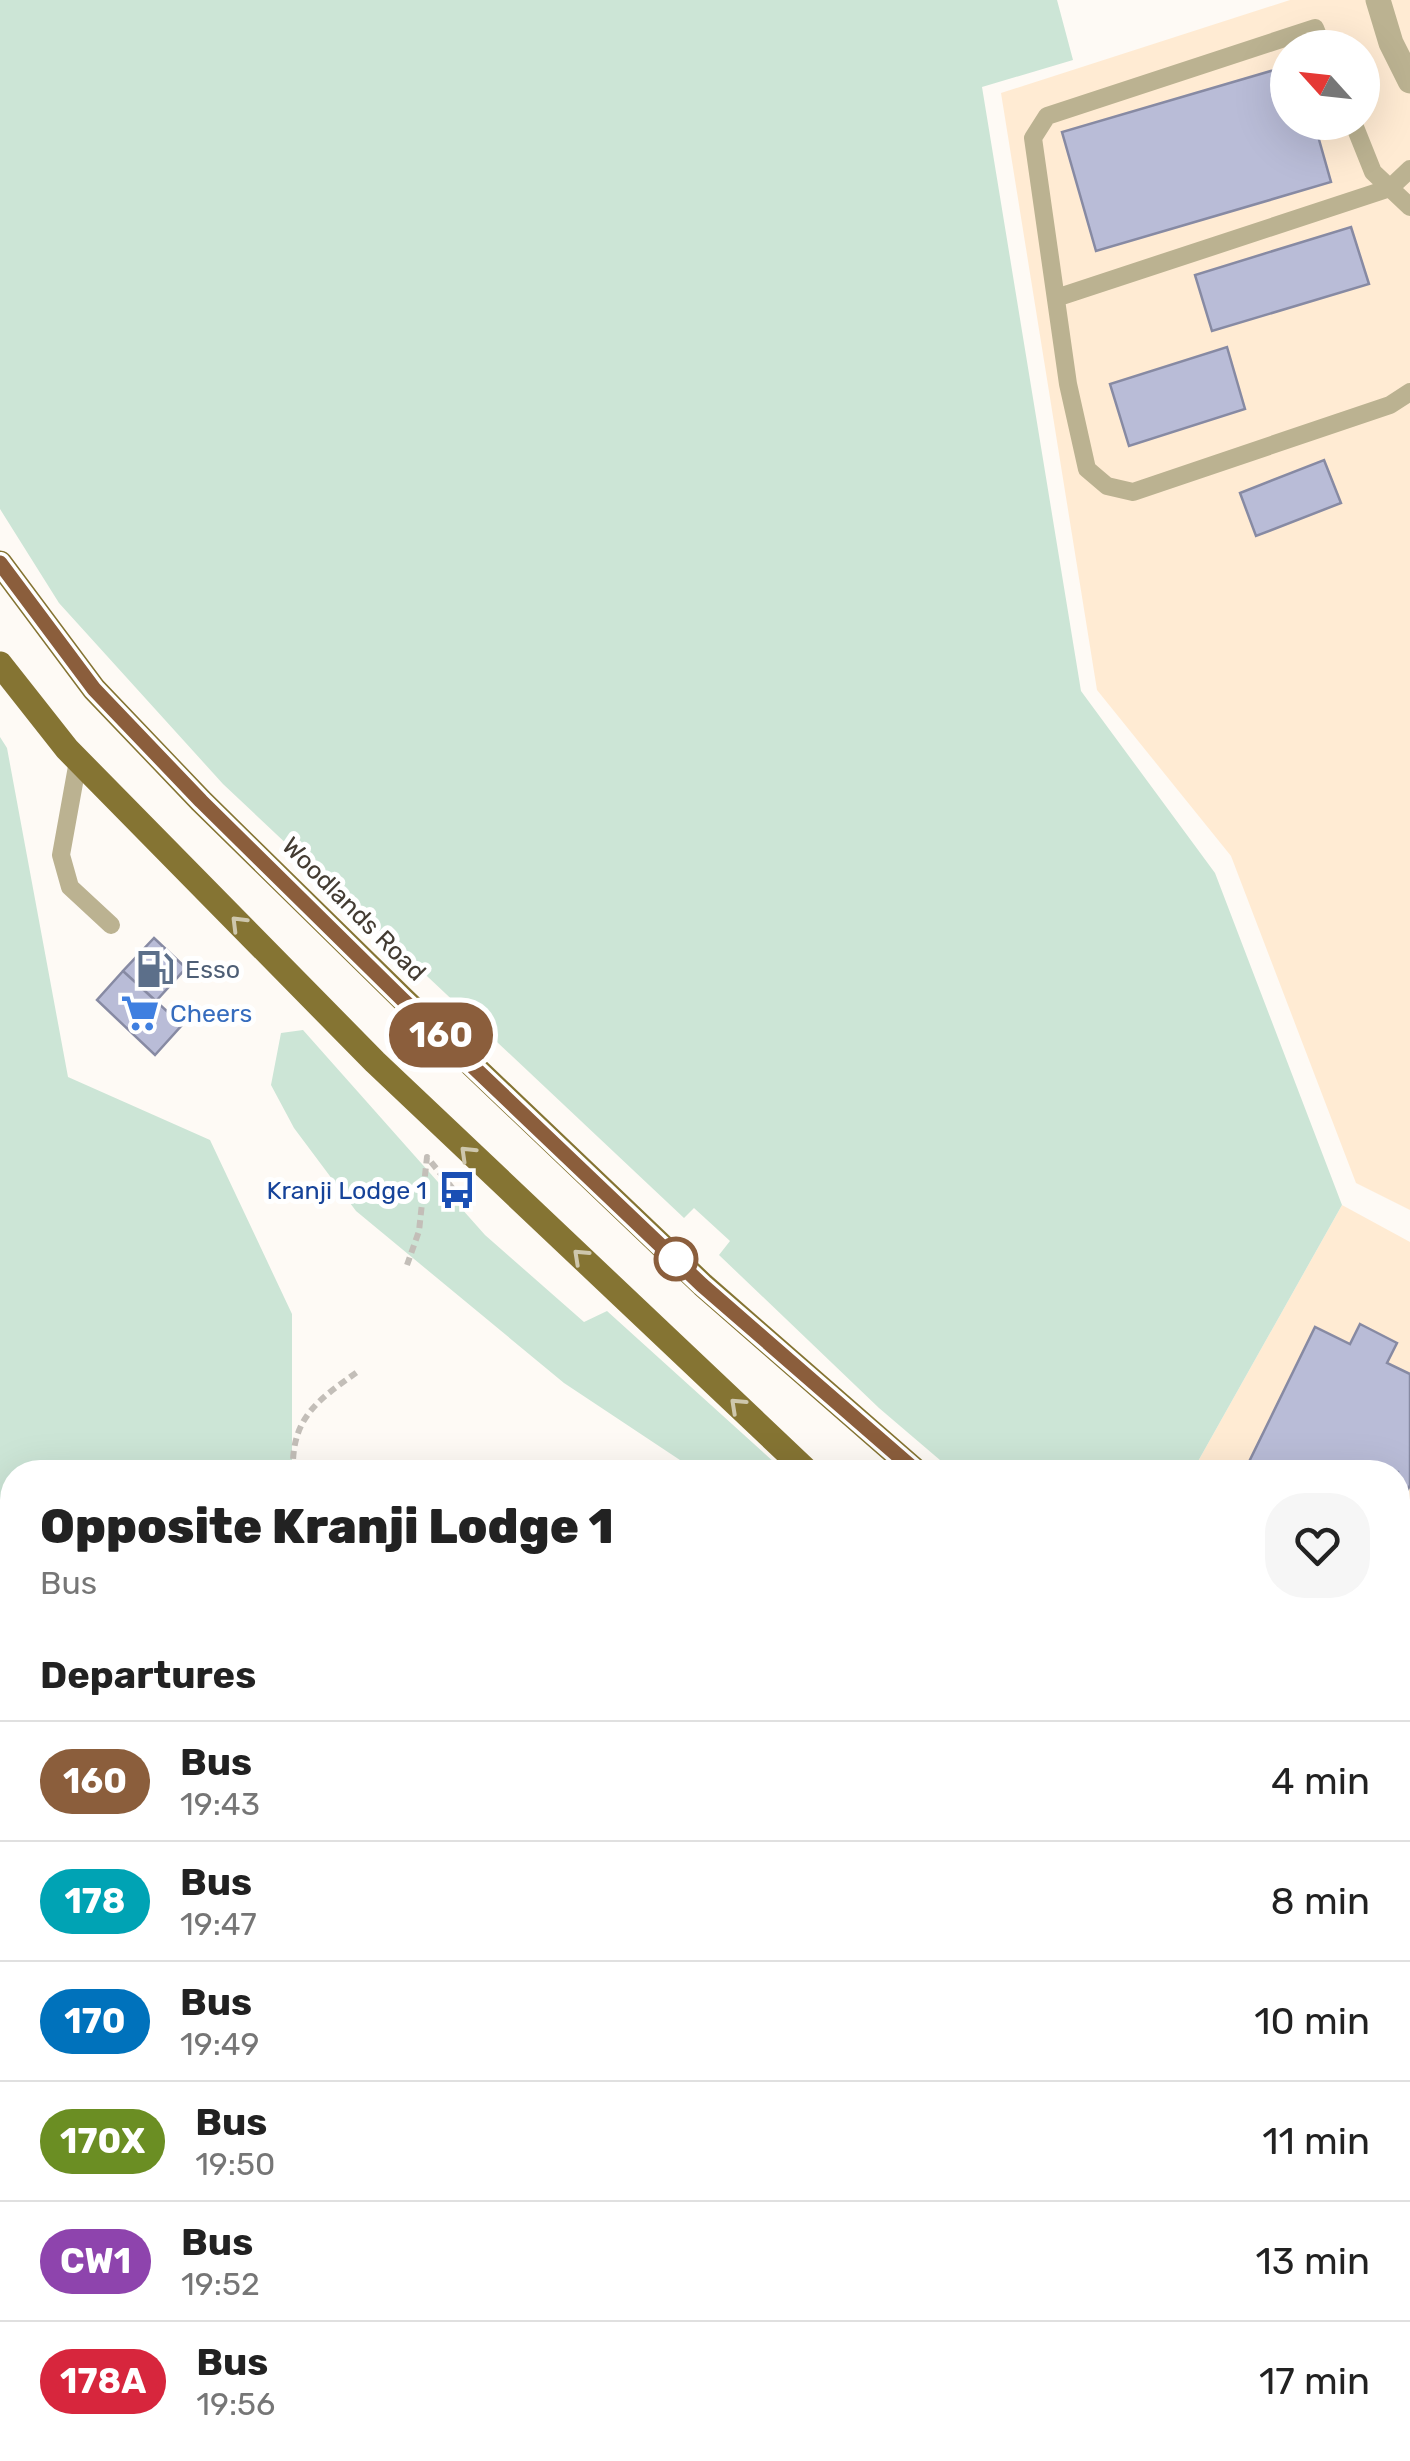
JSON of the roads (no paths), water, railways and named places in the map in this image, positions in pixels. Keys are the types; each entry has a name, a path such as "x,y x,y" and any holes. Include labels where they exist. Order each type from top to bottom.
{"main road":[{"name":"Woodlands Road","path":"0,564 94,689 201,801 702,1285 903,1460"},
{"path":"0,664 78,761 486,1171 795,1460"}],"street":[{"path":"1378,0 1391,43 1410,81"}],"lane":[{"path":"1270,43 1046,116 1032,138 1068,384 1088,469 1107,486 1133,492 1390,405 1410,392"},
{"path":"1360,140 1373,172 1410,207"},
{"path":"1056,298 1390,188 1410,169"},
{"path":"78,761 61,855 70,887 111,925"}],"place":[{"name":"Esso","path":"155,969"},
{"name":"Cheers","path":"140,1013"},
{"name":"Kranji Lodge 1","path":"457,1190"}]}
